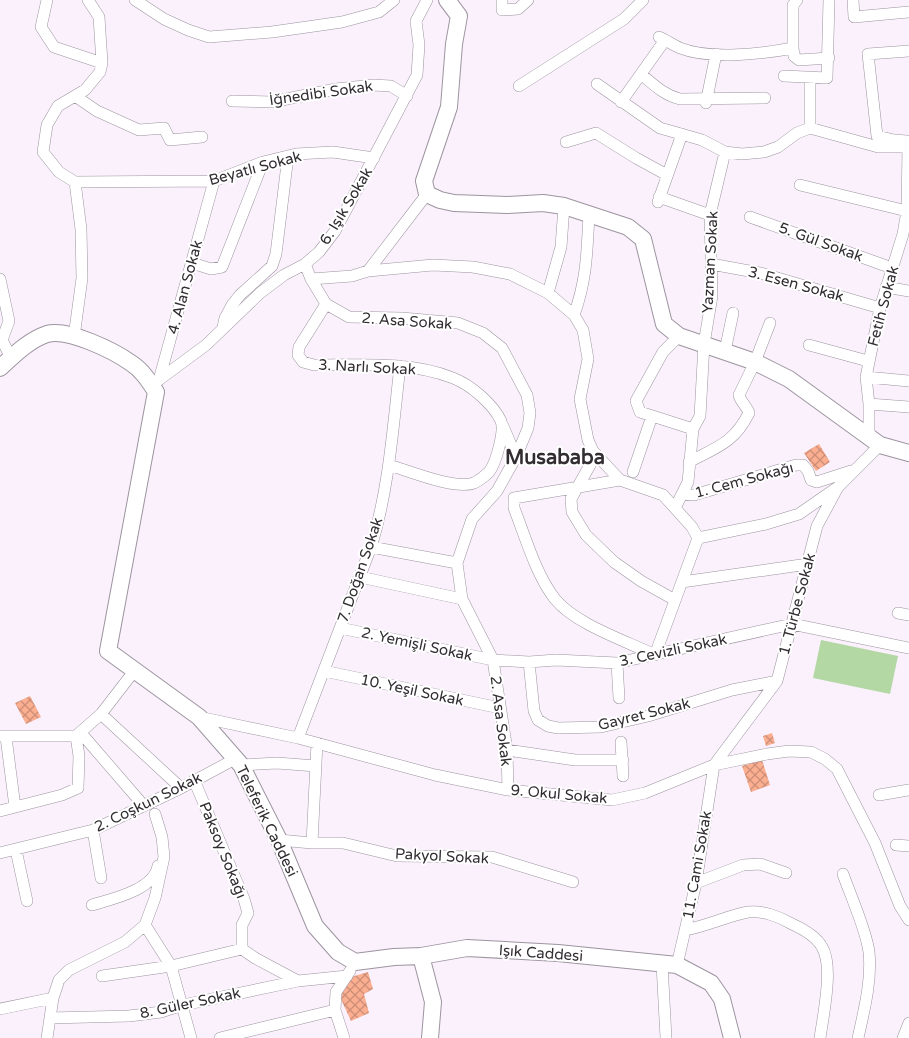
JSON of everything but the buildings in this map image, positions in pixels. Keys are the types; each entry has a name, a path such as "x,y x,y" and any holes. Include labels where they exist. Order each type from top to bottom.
{"main road":[{"path":"447,0 459,16 454,44 448,106 424,181 427,194 440,200 454,203 507,205 543,203 564,206 628,227 643,239 664,324 679,336 755,362 789,379 875,441 909,453"},
{"path":"6,363 35,339 50,334 61,334 99,346 132,363 148,379 158,385"},
{"name":"Teleferik Caddesi","path":"158,385 108,651 199,717 238,762 279,840 315,926 351,969"},
{"name":"Işık Caddesi","path":"421,956 467,948 558,953 669,964 711,983 722,999 732,1038"},
{"path":"351,969 394,957 421,956 433,1002 430,1038"}],"street":[{"path":"47,0 42,27 54,47 102,64"},
{"path":"74,337 82,278 81,229 75,182 59,172 43,152 47,125 58,106 85,90 100,72 102,64 100,17 88,0"},
{"path":"135,0 188,30 209,37 272,32 342,22 379,12 394,0"},
{"name":"6. Işık Sokak","path":"158,385 206,345 260,293 284,274 305,264 319,252 335,231 417,74 419,45 416,21 427,0"},
{"path":"502,5 518,9 528,0"},
{"path":"519,86 624,18 643,0"},
{"path":"797,0 793,5 794,56 799,60 828,58"},
{"path":"784,76 828,78 829,0"},
{"path":"852,0 854,17 909,12"},
{"path":"621,102 641,74 662,38 680,48 700,53 766,53 793,48"},
{"path":"909,51 868,54 877,136 909,145"},
{"path":"706,101 716,54"},
{"path":"641,74 671,96 680,99 706,101 765,98"},
{"path":"810,77 810,121"},
{"path":"597,84 660,128 702,140 725,152 742,154 764,152 810,128 878,147 909,145"},
{"name":"İğnedibi Sokak","path":"232,101 272,102 336,89 373,85 391,86 407,96"},
{"path":"75,96 97,111 139,130 164,128 170,140 202,137"},
{"path":"566,142 596,133 667,175"},
{"path":"682,134 658,199 710,215"},
{"name":"Fetih Sokak","path":"875,441 866,377 880,308 892,268 906,234 909,145"},
{"name":"Beyatlı Sokak","path":"75,182 214,182 263,162 288,156 333,152 374,158"},
{"name":"Yazman Sokak","path":"675,508 688,482 693,429 700,416 704,344 712,296 710,215 725,152"},
{"path":"222,329 225,318 236,300 272,266 276,254 288,156"},
{"path":"192,264 211,269 222,267 263,162"},
{"name":"4. Alan Sokak","path":"158,385 214,182"},
{"path":"800,185 907,211"},
{"path":"368,271 427,194"},
{"path":"548,293 561,247 564,206"},
{"path":"574,315 582,293 586,267 589,214"},
{"name":"5. Gül Sokak","path":"750,217 892,268"},
{"name":"2. Asa Sokak","path":"305,264 311,279 326,304 349,317 402,318 458,323 482,333 502,348 528,395 530,413 528,428 516,457 497,491 472,519 457,562 462,599 493,660 507,750 508,790"},
{"name":"3. Esen Sokak","path":"711,264 760,273 880,308"},
{"path":"311,279 352,276 368,271 433,265 472,267 510,274 548,293 574,315 584,330 588,359 580,399 588,440 593,452 620,480 663,495 692,526 698,538 655,655 580,620 555,599 541,575 514,508 514,498 620,480"},
{"path":"0,279 9,320 2,340 6,363"},
{"path":"886,287 909,291"},
{"name":"3. Narlı Sokak","path":"326,304 299,347 298,355 303,362 314,365 400,366 429,370 455,378 472,389 491,407 502,422 516,457"},
{"path":"725,351 733,314"},
{"path":"690,462 729,441 744,423 749,413 747,407 741,402 739,395 755,362 770,323"},
{"path":"679,336 663,352 636,402 640,412 693,429"},
{"path":"809,345 868,361"},
{"name":"7. Doğan Sokak","path":"298,738 371,547 380,517 389,465 400,366"},
{"path":"866,377 909,381"},
{"path":"869,404 909,407"},
{"path":"633,472 652,416"},
{"path":"389,465 446,482 461,485 474,483 489,472 497,456 502,422"},
{"name":"1. Türbe Sokak","path":"714,765 777,681 817,526 838,487 855,470 875,441"},
{"path":"593,452 590,466 571,498 572,512 586,535 614,562 675,600"},
{"name":"1. Cem Sokağı","path":"682,494 694,495 796,465 803,465 808,470 811,480 817,482 855,470"},
{"path":"698,538 766,524 799,514 838,487"},
{"path":"371,547 457,562"},
{"path":"682,582 808,564"},
{"path":"360,576 462,599"},
{"path":"792,624 909,648"},
{"name":"3. Cevizli Sokak","path":"493,660 617,662 792,624"},
{"name":"2. Yemişli Sokak","path":"340,628 493,660"},
{"name":"Gayret Sokak","path":"529,662 534,711 538,720 548,726 558,728 601,727 648,716 732,690 777,681"},
{"path":"617,662 619,698"},
{"path":"15,807 3,736 79,735 101,714 135,670"},
{"name":"10. Yeşil Sokak","path":"324,671 500,708"},
{"path":"101,714 181,788"},
{"name":"9. Okul Sokak","path":"199,717 298,738 435,775 508,790 612,800 645,794 714,765 789,751 811,752 825,758 836,769 875,843 900,906 909,920"},
{"path":"0,811 62,795 78,788 79,735"},
{"path":"48,1038 53,998 59,980 69,970 125,942 144,925 155,898 164,858 162,837 150,808 79,735"},
{"path":"621,742 623,776"},
{"path":"312,843 317,743"},
{"path":"507,750 575,760 623,760"},
{"path":"238,762 316,766"},
{"name":"2. Coşkun Sokak","path":"0,853 93,830 150,808 194,780 238,762"},
{"name":"11. Cami Sokak","path":"669,964 685,930 696,883 714,765"},
{"name":"Paksoy Sokağı","path":"194,780 244,899 248,913 242,925 242,949"},
{"path":"880,795 909,790"},
{"path":"92,905 123,895 150,882 157,871 159,859 150,808"},
{"path":"93,830 101,878"},
{"name":"Pakyol Sokak","path":"279,840 343,843 397,856 492,857 573,882"},
{"path":"896,845 909,846"},
{"path":"16,850 27,901"},
{"path":"696,883 743,865 760,864 786,873"},
{"path":"843,874 869,952 868,978 858,1038"},
{"path":"685,930 750,912 777,917 808,932 822,947 828,965 820,1038"},
{"path":"144,925 172,966 190,1038"},
{"path":"102,976 172,966 242,949 298,981"},
{"path":"666,1038 669,964"},
{"path":"344,1038 335,1010 336,992 351,969"},
{"name":"8. Güler Sokak","path":"50,1018 129,1016 161,1012 183,1005 351,969"},
{"path":"0,1009 53,998"},
{"path":"220,1038 335,1010"},
{"path":"903,1038 909,1023"}],"green space":[{"path":"821,640 898,656 890,694 813,678"}],"district":[{"name":"Musababa","path":"555,458"}]}
